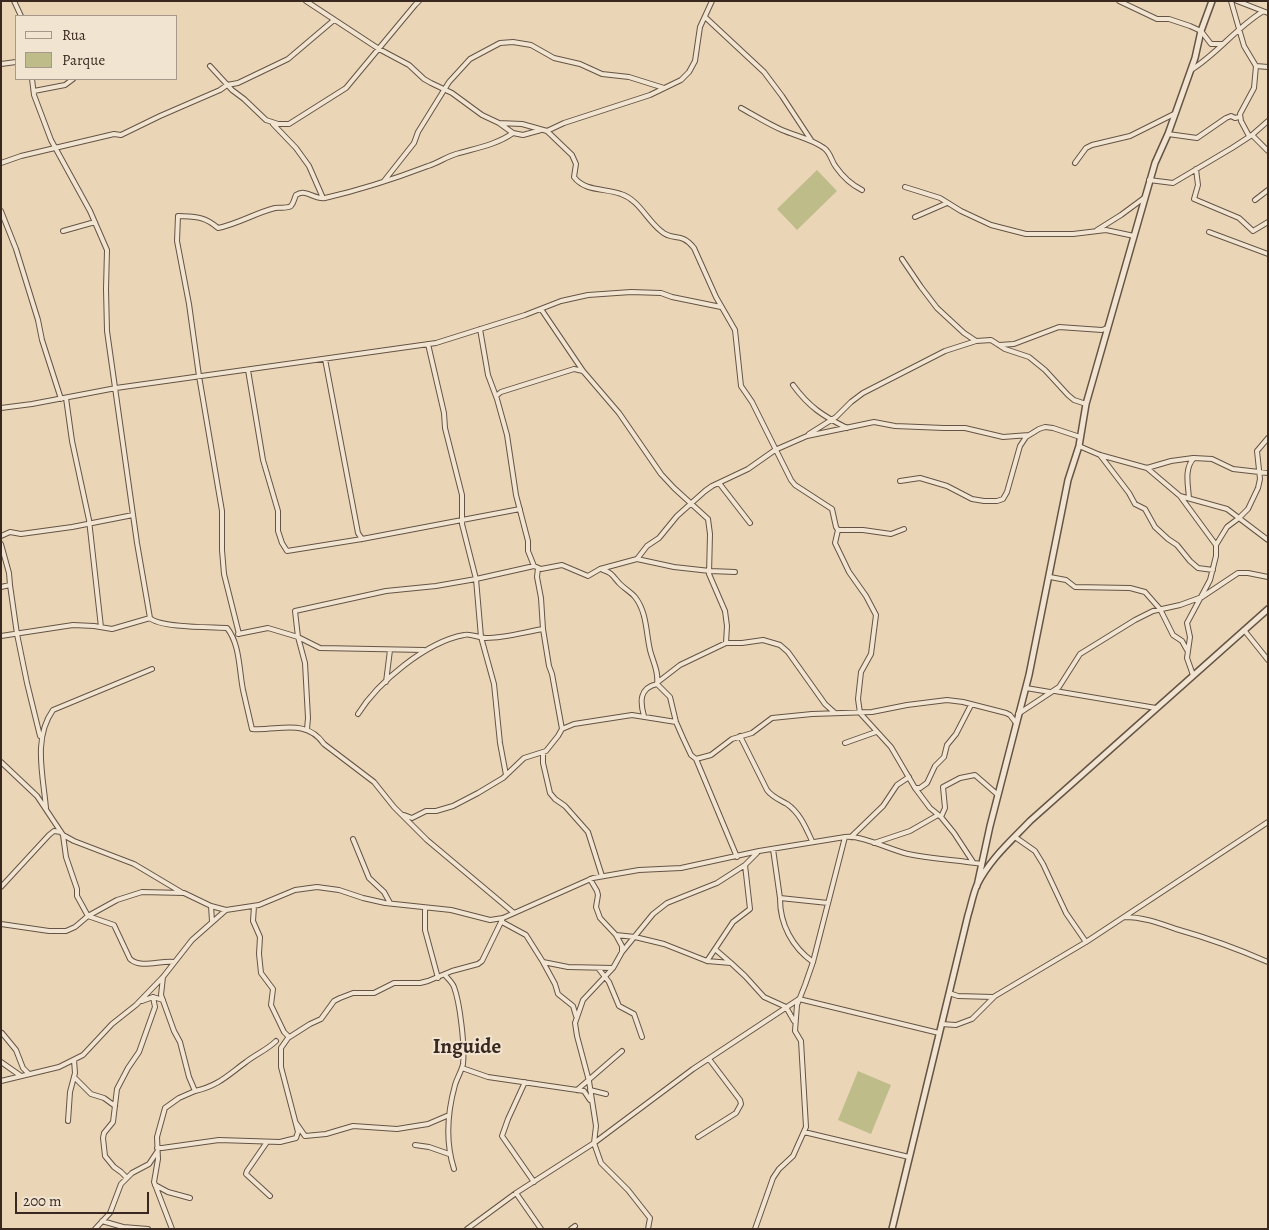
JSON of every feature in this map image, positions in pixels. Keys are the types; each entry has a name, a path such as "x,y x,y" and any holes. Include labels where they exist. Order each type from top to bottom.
{"street":[{"path":"14,1 21,15"},
{"path":"306,1 380,49 410,65 424,79 460,98 482,115 514,133 523,135 541,130"},
{"path":"210,66 227,85 266,120 285,125 292,123 342,91 380,49 419,1"},
{"path":"547,131 564,123 650,95 681,80 689,72 695,61 700,27 712,1"},
{"path":"1119,1 1150,16 1177,21 1201,31 1211,44 1223,44"},
{"path":"892,1229 941,1024 1026,688 1050,577 1068,480 1080,438 1086,404 1149,180 1168,134 1212,1"},
{"path":"1232,1 1244,46 1256,66 1254,88 1240,117"},
{"path":"1237,1 1268,13"},
{"path":"1190,71 1201,64 1251,19 1262,12"},
{"path":"705,17 764,72 810,140"},
{"path":"1,163 114,134 122,135 220,90 227,85 238,83 288,59 334,20"},
{"path":"384,181 414,143 418,132 443,89 475,56 500,43 513,42 531,45 554,58 580,64 602,74 629,77 664,88"},
{"path":"1,64 15,62"},
{"path":"1256,66 1268,67"},
{"path":"32,80 34,91 55,148 95,222 107,250 107,331 150,618 154,622 184,626 227,628 233,639 252,729 293,727 307,729 319,736 324,744 374,782 401,814 435,847 476,879 514,913"},
{"path":"34,91 65,85 72,80"},
{"path":"741,108 780,129 810,140 829,152 839,171 853,185 862,190"},
{"path":"1075,163 1086,148 1092,145 1130,136 1174,114"},
{"path":"1168,134 1197,138 1226,118 1231,116 1235,118 1240,117"},
{"path":"1240,117 1250,135 1268,151"},
{"path":"1149,180 1173,182 1268,122"},
{"path":"272,123 296,148 309,166 322,198"},
{"path":"499,123 522,124 547,131 572,155 576,164 574,177 580,184 586,187 620,193 631,198 637,202 661,232 670,236 682,237 694,248 721,307 735,330 741,386 752,402 775,450 795,485 832,509 838,530 835,543 849,572 870,602 876,615 871,654 860,672 858,699 860,713 891,746 915,788 930,808 940,816 954,833 973,862"},
{"path":"239,634 224,574 222,511 177,241 178,216 201,217 210,220 218,228 234,224 265,211 288,207 294,203 296,195 300,193 322,198 384,181 429,166 455,154 504,140 514,133"},
{"path":"1196,169 1198,186 1194,199 1239,218 1253,230 1268,222"},
{"path":"905,187 940,198 961,211 992,225 1026,234 1073,234 1106,230 1134,236"},
{"path":"1255,200 1268,190"},
{"path":"1094,232 1121,216 1144,198"},
{"path":"915,217 946,203"},
{"path":"1,211 16,248 60,399"},
{"path":"63,231 95,222"},
{"path":"1209,232 1268,254"},
{"path":"902,259 937,308 964,333 976,341"},
{"path":"1,408 116,388 428,344 588,294 661,293 721,307"},
{"path":"541,309 583,371 620,413 661,474 708,519 710,579 726,611 726,642"},
{"path":"999,344 1014,344 1059,327 1102,330 1107,328"},
{"path":"480,329 488,374 506,435 528,541 528,551 536,567 542,598 549,666 562,729"},
{"path":"808,436 831,420 863,393 945,351 976,341 991,340 1005,349 1022,354 1036,362 1068,395 1074,400 1086,404"},
{"path":"428,344 444,414 445,428 462,495 462,520 476,579 481,637 494,684 500,743 506,775"},
{"path":"325,358 351,502 358,533 362,540"},
{"path":"248,370 263,460 278,511 278,531 287,551 362,540 520,509"},
{"path":"496,396 501,392 574,370 583,371"},
{"path":"794,384 800,394 816,409 831,420 847,428"},
{"path":"66,398 72,442 80,473 89,524 102,627"},
{"path":"636,558 647,546 659,538 690,503 705,491 748,470 775,450 808,436 874,422 895,426 965,428 1003,437 1029,435"},
{"path":"900,481 920,478 946,486 972,499 984,501 1003,499 1007,492 1022,442 1029,435 1045,427 1080,438"},
{"path":"1193,675 1188,664 1187,650 1190,637 1187,623 1202,597 1213,570 1216,545 1227,527 1248,509 1260,484 1257,451 1268,438"},
{"path":"1078,446 1100,455 1147,468 1180,496 1216,545"},
{"path":"1100,455 1129,493 1135,504 1145,510 1155,526 1177,545 1198,568 1213,570"},
{"path":"1189,498 1188,466 1194,458"},
{"path":"1147,468 1171,461 1194,458 1212,459 1233,469 1268,473"},
{"path":"719,483 750,523"},
{"path":"1180,496 1227,509 1268,540"},
{"path":"1,536 10,532 21,534 89,524 133,514"},
{"path":"838,530 863,530 891,534 904,529"},
{"path":"1,544 9,573 17,634 41,740 46,810"},
{"path":"307,729 304,663 294,612 386,591 436,586 536,567 552,568 562,565 588,576 600,569 636,558 674,567 735,572"},
{"path":"600,569 611,573 636,598 644,618 650,650 657,668 658,683 670,697 676,722 691,756 696,759 737,856"},
{"path":"1018,714 1053,692 1074,666 1080,654 1135,620 1160,609 1180,605 1202,597 1238,573 1268,577"},
{"path":"1050,577 1066,580 1075,587 1136,589 1145,592 1160,609 1169,630 1182,641 1187,650"},
{"path":"1,587 10,585"},
{"path":"977,886 997,854 1030,821 1268,609"},
{"path":"1,636 44,631 73,625 112,629 150,618"},
{"path":"231,634 268,628 298,637 320,648 424,650"},
{"path":"358,714 363,706 386,682 410,659 424,650 466,634 488,638 544,629"},
{"path":"1244,630 1268,660"},
{"path":"233,639 239,634"},
{"path":"644,716 640,702 642,696 651,686 658,683 680,665 726,642 742,643 764,640 780,645 793,658 825,704 835,713"},
{"path":"386,682 390,650"},
{"path":"41,740 47,719 53,710 152,668"},
{"path":"1029,675 1033,689"},
{"path":"1026,688 1156,708"},
{"path":"696,759 711,755 726,743 740,736 752,733 772,718 872,712 942,700 955,701 1006,713 1016,723"},
{"path":"824,714 825,704"},
{"path":"915,788 920,788 927,783 935,766 944,757 947,745 956,734 971,705"},
{"path":"867,721 872,712"},
{"path":"401,814 412,818 426,811 436,812 453,806 506,775 524,758 543,753 553,743 562,729 574,724 632,715 676,722"},
{"path":"846,743 876,732"},
{"path":"740,736 767,790 771,795 788,805 799,816 812,842"},
{"path":"543,753 550,793 566,806 588,832 602,876"},
{"path":"1,762 37,796 62,833 66,857 78,891 77,896 88,916 113,925 130,959 134,963 174,962"},
{"path":"874,843 893,838 940,816 945,808 943,787 960,778 975,775 998,795"},
{"path":"851,837 883,806 896,785 909,777"},
{"path":"941,1024 956,1025 972,1019 995,996 1124,918 1208,860 1268,822"},
{"path":"1,887 54,831 62,833 74,841 134,864 184,893 211,906 226,910 254,906 295,890 310,887 339,890 363,898 390,903 460,912 490,920 503,920 526,936 543,962 555,984 558,994 573,1006 576,1016"},
{"path":"95,1229 110,1212 116,1199 116,1192 127,1178 149,1164 157,1150 219,1140 280,1142 296,1138 298,1135 281,1067 281,1048 289,1037 310,1024 321,1020 337,999 353,993 374,992 394,983 420,983 480,963 503,920 514,913 590,879 639,870 681,868 759,851 845,837 923,857 982,864"},
{"path":"755,1229 776,1173 793,1156 807,1124 801,1041 795,1032 796,1011 813,962 845,837"},
{"path":"1015,837 1035,852 1066,913 1086,942"},
{"path":"353,839 369,878 384,892 390,903"},
{"path":"773,849 781,915 786,929 803,954 813,962"},
{"path":"648,1229 650,1218 628,1190 601,1163 594,1143 596,1126 589,1081 577,1036 576,1016 583,1000 613,968 622,952 653,914 666,904 717,883 745,864 759,851"},
{"path":"707,961 733,922 750,909 745,864"},
{"path":"590,879 597,891 596,907 600,918 616,935 622,946 622,952"},
{"path":"1,924 49,931 66,931 117,900 136,893 184,893"},
{"path":"780,899 828,902"},
{"path":"211,906 212,921"},
{"path":"254,906 253,921 260,937 261,972 273,989 271,1005 284,1032 289,1037"},
{"path":"425,908 425,930 438,978"},
{"path":"1,1082 59,1067 87,1051 112,1024 125,1016 140,1002 163,977 192,940 226,910"},
{"path":"1124,918 1143,918 1204,936 1268,962"},
{"path":"616,935 635,937 664,944 707,961 731,963"},
{"path":"716,950 745,976 764,997 786,1007 795,1024"},
{"path":"543,962 568,968 613,968"},
{"path":"598,968 609,982 620,1006 635,1017 642,1037"},
{"path":"445,975 456,994 462,1037 462,1068 457,1076 449,1115 449,1154 454,1169"},
{"path":"163,977 161,992 163,1000 180,1042 185,1064 195,1091"},
{"path":"949,993 958,996 968,995 985,998 995,996"},
{"path":"140,1002 153,997 163,1000"},
{"path":"127,1178 111,1164 104,1152 103,1136 113,1122 117,1089 128,1068 138,1056 153,1013 155,1004 153,997"},
{"path":"467,1229 516,1194 594,1143 668,1087 799,999 939,1033"},
{"path":"2,1033 16,1050 23,1068 29,1074"},
{"path":"172,1229 155,1185 158,1129 165,1108 179,1098 218,1083 276,1041"},
{"path":"577,1090 622,1051"},
{"path":"698,1137 736,1113 741,1104 740,1100 709,1059"},
{"path":"68,1121 70,1092 74,1077 74,1060"},
{"path":"1,1062 21,1076"},
{"path":"462,1068 488,1076 577,1090 586,1093 592,1103"},
{"path":"74,1077 91,1094 104,1098 115,1106"},
{"path":"525,1082 502,1136 534,1182"},
{"path":"590,1090 606,1094"},
{"path":"295,1122 305,1136 326,1134 353,1126 397,1129 428,1124 449,1115"},
{"path":"804,1132 909,1157"},
{"path":"267,1142 246,1174 270,1196"},
{"path":"415,1145 429,1147 449,1154"},
{"path":"155,1185 168,1192 190,1198"},
{"path":"516,1194 541,1229"},
{"path":"102,1221 123,1227 148,1229"},
{"path":"571,1229 575,1226"}],"green space":[{"path":"817,170 837,191 797,230 777,209"},
{"path":"858,1071 891,1085 871,1134 838,1120"}],"district":[{"name":"Inguide","path":"467,1048"}]}
